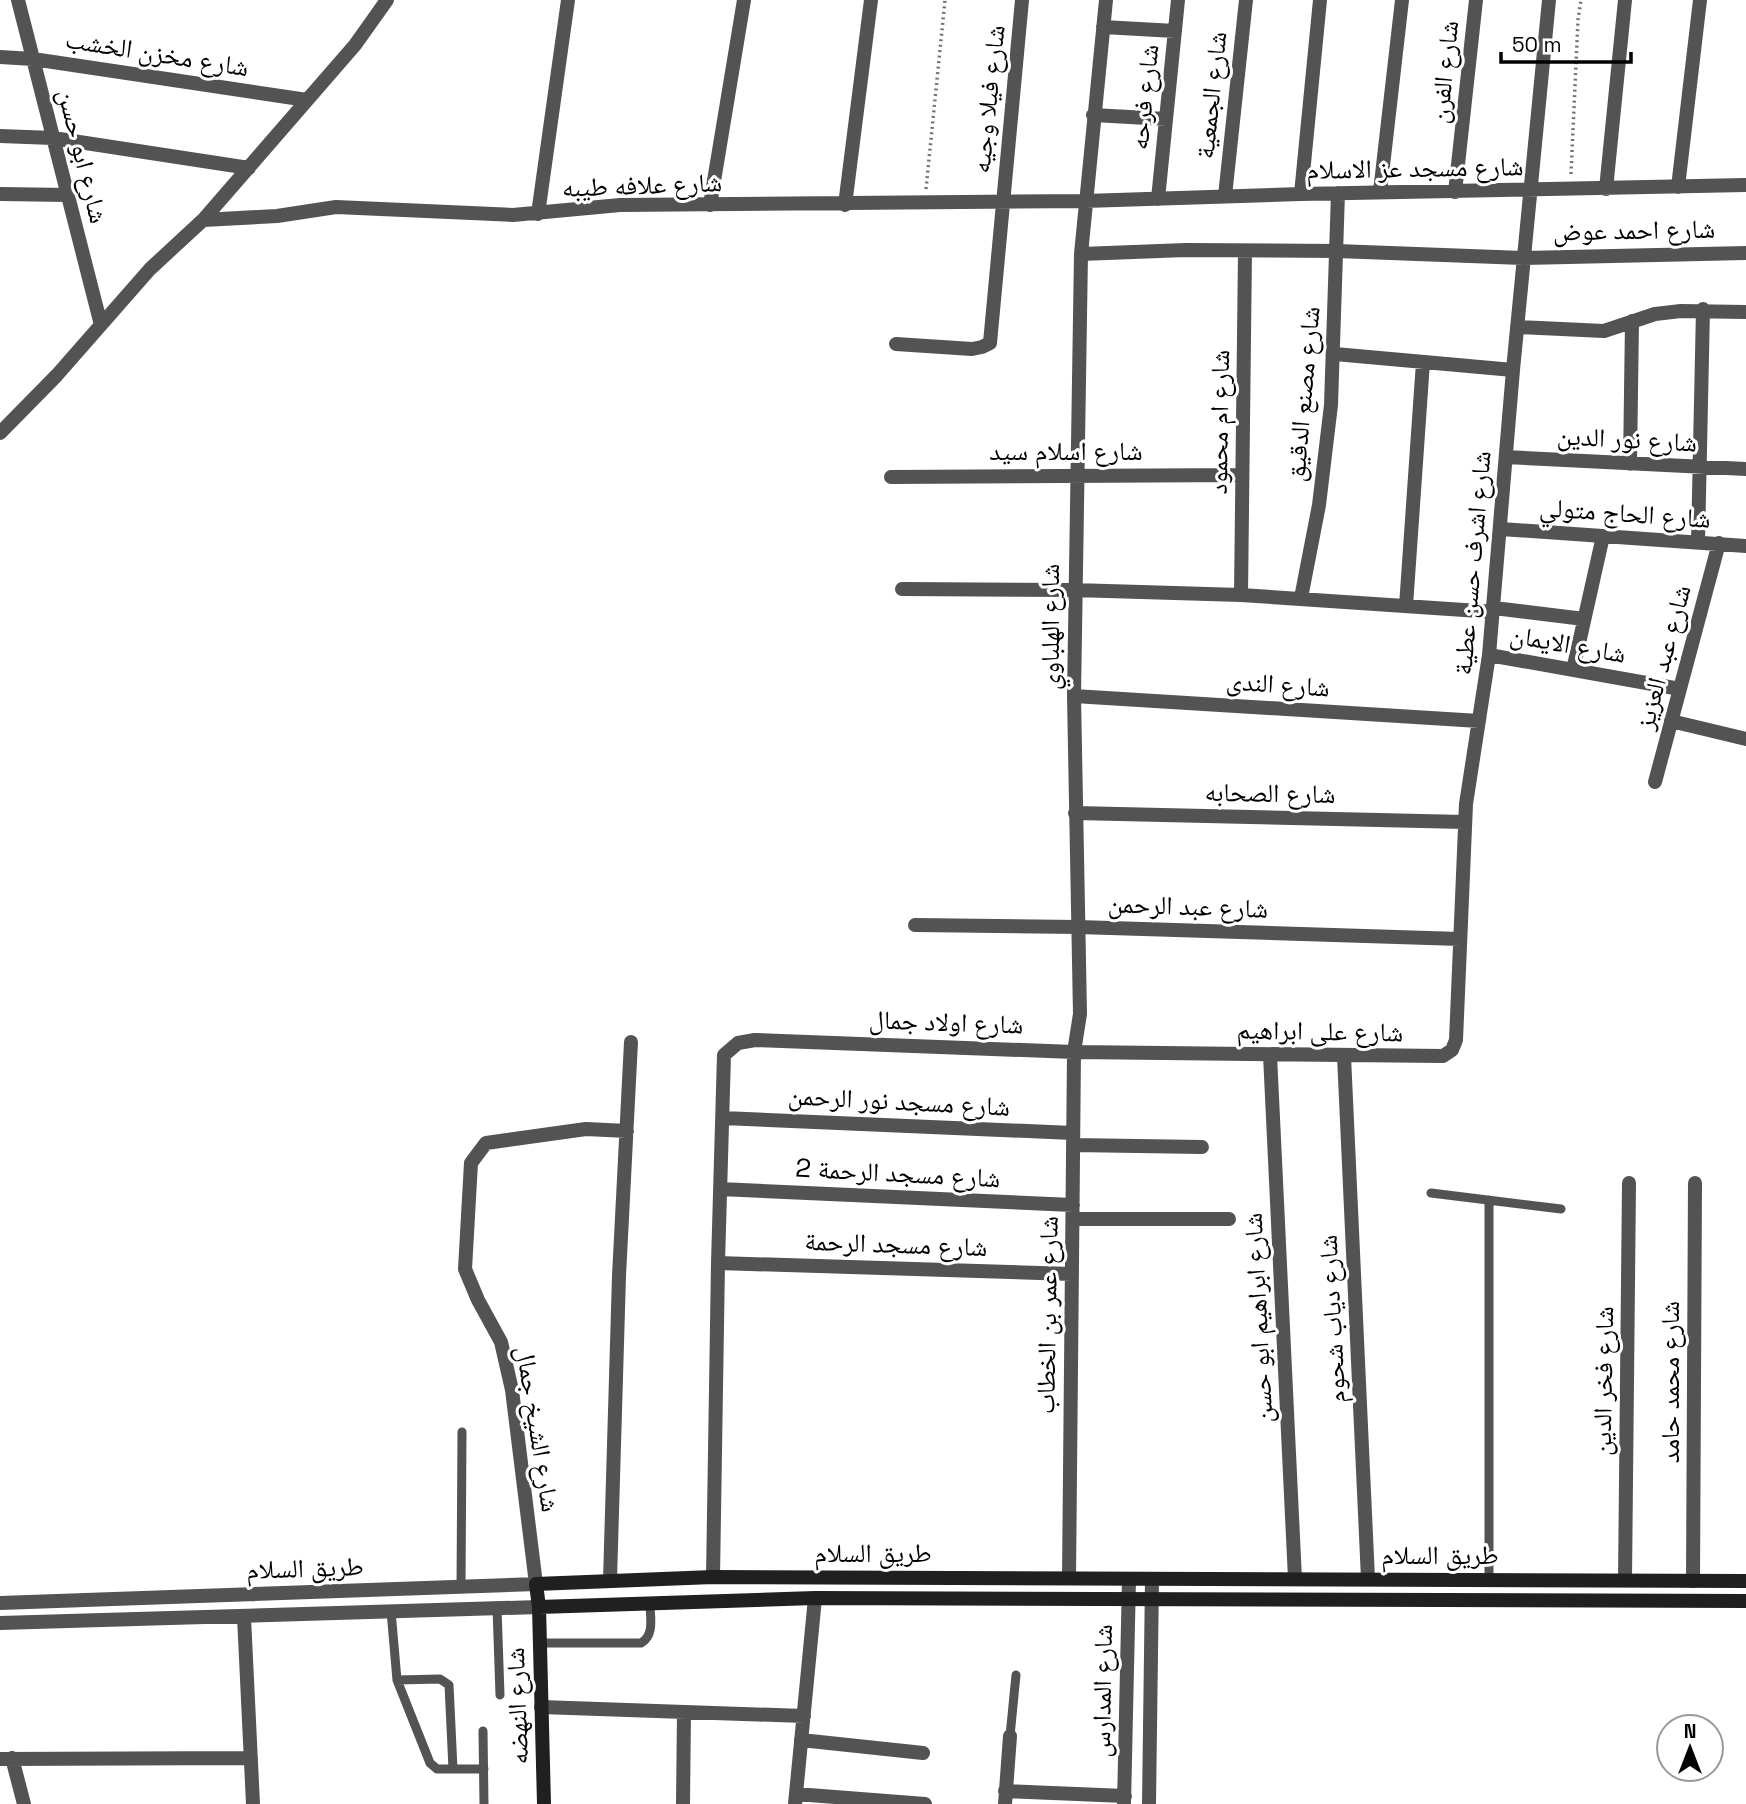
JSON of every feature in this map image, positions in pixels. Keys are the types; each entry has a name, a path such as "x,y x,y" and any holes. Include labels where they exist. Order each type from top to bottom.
{"main road":[{"name":"طريق السلام","path":"536,1584 713,1577 1746,1581"},
{"name":"شارع النهضه","path":"536,1584 544,1804"},
{"name":"طريق السلام","path":"538,1607 815,1598 1746,1601"}],"street":[{"name":"شارع ابو حسن","path":"18,0 101,325"},
{"path":"0,433 57,375 150,269 203,220 355,45 387,0"},
{"path":"538,214 568,0"},
{"path":"710,205 744,0"},
{"path":"845,205 871,0"},
{"name":"شارع فيلا وجيه","path":"897,344 972,349 982,348 990,343 1022,0"},
{"name":"شارع الهلباوي","path":"1074,1052 1080,1014 1075,813 1074,590 1081,254 1106,0"},
{"name":"شارع فرحه","path":"1158,198 1178,0"},
{"name":"شارع الجمعية","path":"1225,196 1246,0"},
{"path":"1301,194 1320,0"},
{"path":"1380,192 1402,0"},
{"name":"شارع الفرن","path":"1455,192 1476,0"},
{"name":"شارع اشرف حسن عطية","path":"1460,939 1465,822 1494,610 1523,258 1549,0"},
{"path":"1606,189 1625,0"},
{"path":"1678,187 1700,0"},
{"path":"1103,27 1175,31"},
{"name":"شارع مخزن الخشب","path":"0,57 33,59 307,100"},
{"path":"1093,116 1166,119"},
{"path":"0,136 53,138 248,168"},
{"name":"شارع مسجد عز الاسلام","path":"1085,201 1746,185"},
{"name":"شارع مصنع الدقيق","path":"1301,598 1326,455 1335,354 1338,193"},
{"path":"0,194 68,195"},
{"name":"شارع علافه طيبه","path":"203,220 277,216 336,206 538,214 620,205 1085,201"},
{"name":"شارع ام محمود","path":"1241,595 1245,251"},
{"name":"شارع احمد عوض","path":"1081,254 1337,251 1523,258 1746,253"},
{"path":"1517,327 1604,331 1655,314 1703,309 1746,312"},
{"path":"1698,542 1703,309"},
{"path":"1630,464 1632,321"},
{"path":"1335,354 1513,370"},
{"path":"1406,606 1423,362"},
{"name":"شارع نور الدين","path":"1506,457 1746,470"},
{"name":"شارع اسلام سيد","path":"891,477 1242,475"},
{"name":"شارع الحاج متولي","path":"1501,529 1746,546"},
{"path":"1573,670 1603,536"},
{"name":"شارع عبد العزيز","path":"1655,782 1718,543"},
{"path":"902,589 1241,595 1494,610 1584,619"},
{"name":"شارع الايمان","path":"1489,655 1680,689"},
{"name":"شارع الندى","path":"1074,696 1479,721"},
{"path":"1671,721 1746,738"},
{"name":"شارع الصحابه","path":"1075,813 1465,822"},
{"name":"شارع عبد الرحمن","path":"915,925 1078,927 1460,939"},
{"name":"شارع على ابراهيم","path":"1074,1052 1443,1056 1452,1050 1456,1040 1460,939"},
{"name":"شارع اولاد جمال","path":"713,1577 724,1055 738,1043 755,1040 1074,1052"},
{"path":"610,1580 619,1276 631,1042"},
{"name":"شارع عمر بن الخطاب","path":"1069,1578 1074,1052"},
{"name":"شارع ابراهيم ابو حسن","path":"1270,1055 1295,1579"},
{"name":"شارع دياب شحوم","path":"1344,1056 1368,1579"},
{"name":"شارع مسجد نور الرحمن","path":"723,1118 1202,1147"},
{"name":"شارع الشيخ جمال","path":"536,1584 512,1390 502,1342 478,1300 465,1269 471,1163 486,1143 586,1129 627,1131"},
{"name":"شارع فخر الدين","path":"1625,1580 1629,1183"},
{"name":"شارع محمد حامد","path":"1693,1581 1695,1183"},
{"name":"شارع مسجد الرحمة 2","path":"720,1189 1073,1212 1229,1219"},
{"name":"شارع مسجد الرحمة","path":"718,1263 1072,1274"},
{"name":"شارع المدارس","path":"1124,1800 1129,1579"},
{"name":"شارع المدارس","path":"1149,1804 1152,1579"},
{"name":"طريق السلام","path":"0,1603 536,1584"},
{"path":"815,1598 796,1799 925,1804"},
{"name":"طريق السلام","path":"0,1623 538,1607"},
{"path":"244,1617 253,1804"},
{"path":"541,1707 804,1716"},
{"path":"683,1804 684,1712"},
{"path":"1010,1736 1005,1797 1124,1800"},
{"path":"801,1740 923,1752"},
{"path":"24,1804 6,1758 251,1758"}],"lane":[{"path":"1431,1193 1561,1209"},
{"path":"1489,1200 1489,1580"},
{"path":"461,1587 462,1432"},
{"path":"540,1643 641,1643 650,1633 650,1603"},
{"path":"497,1608 500,1695"},
{"path":"391,1611 397,1680 430,1763 437,1769 484,1769"},
{"path":"1010,1736 1016,1675"},
{"path":"397,1680 440,1679 449,1685 453,1769"},
{"path":"483,1731 484,1804"}],"path":[{"path":"924,204 944,0"},
{"path":"1570,190 1581,0"}]}
